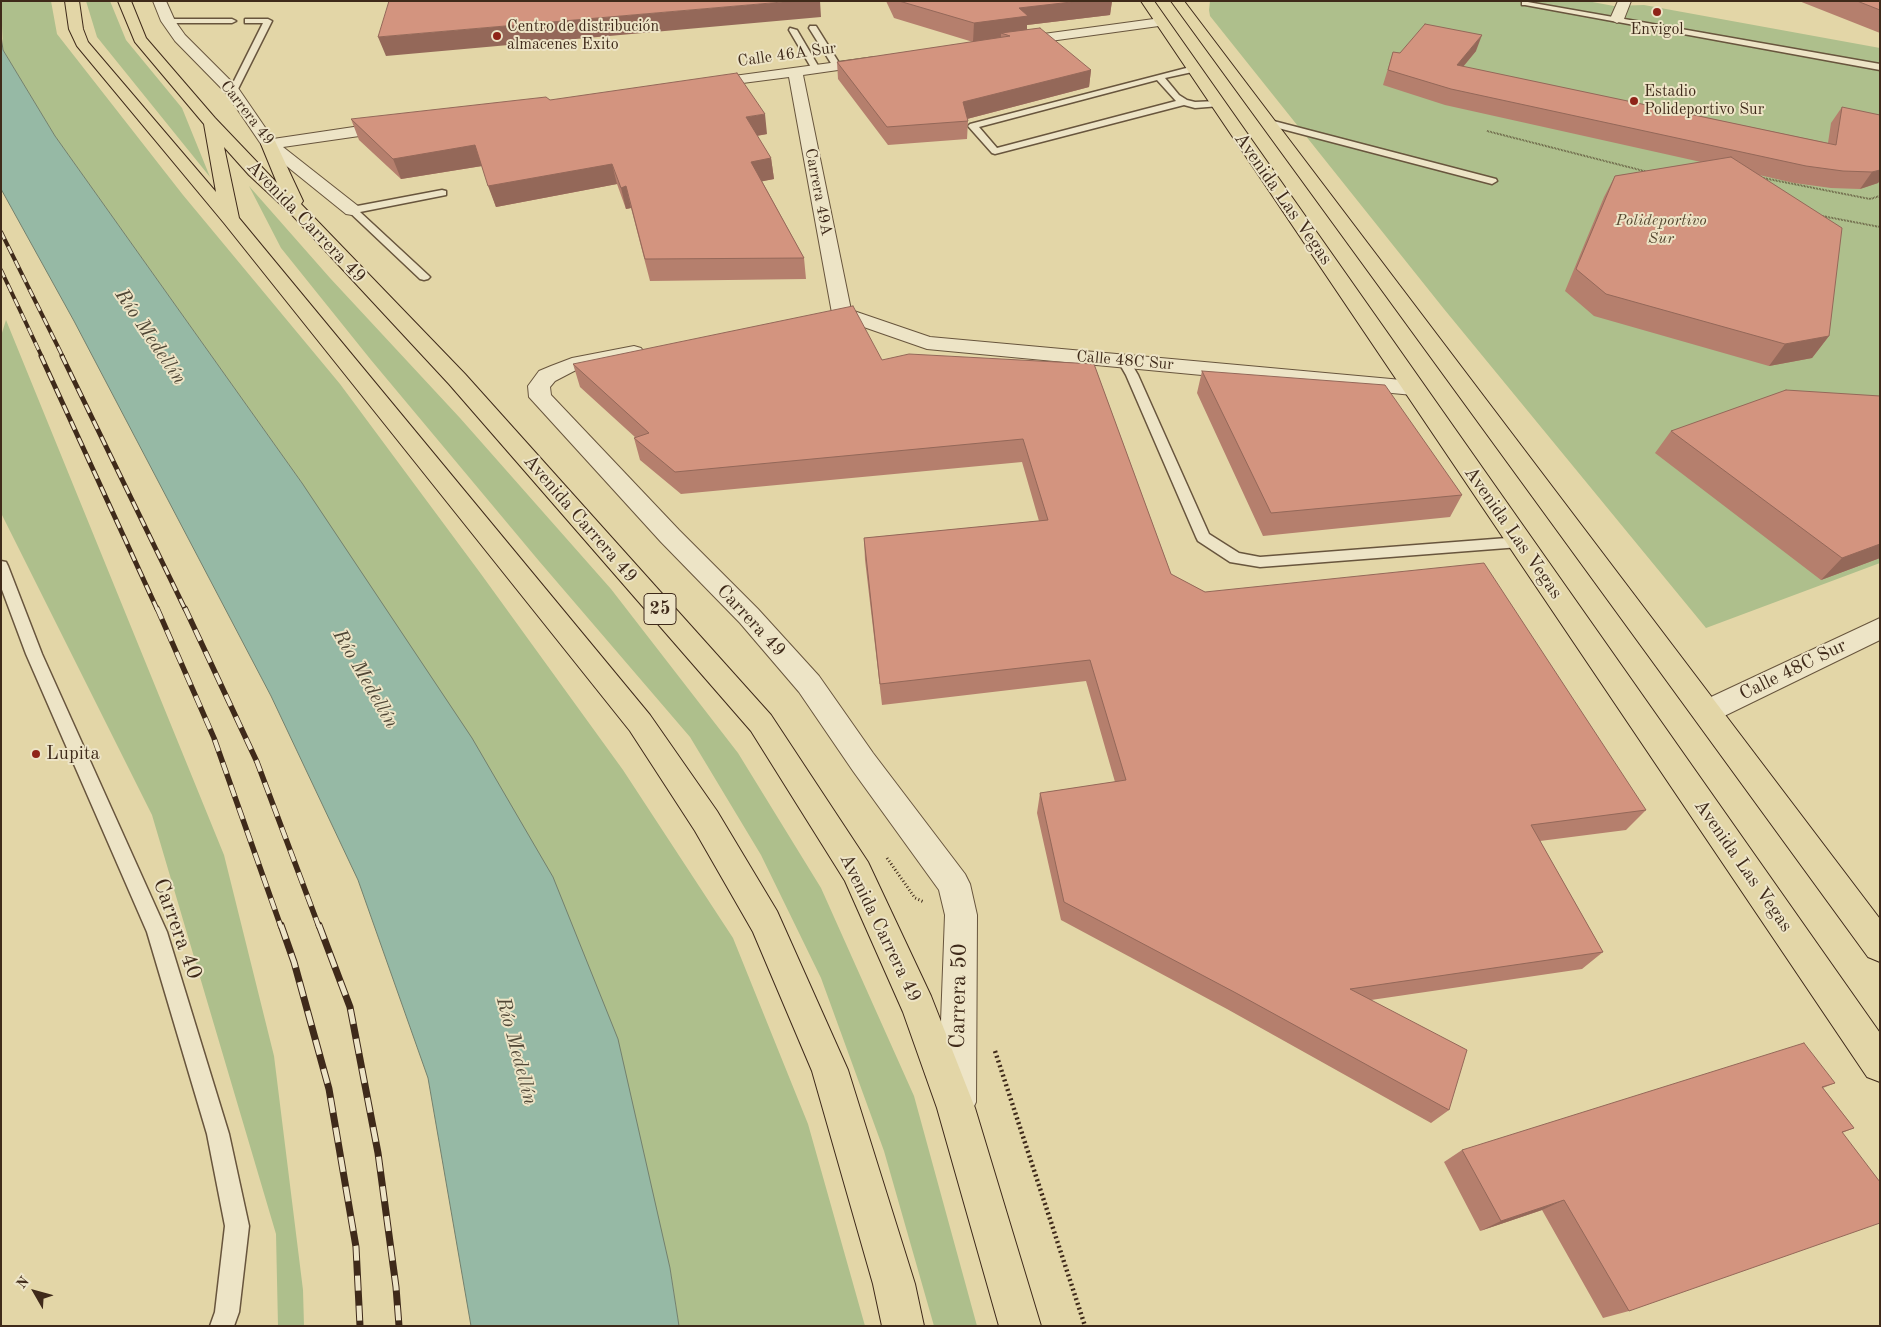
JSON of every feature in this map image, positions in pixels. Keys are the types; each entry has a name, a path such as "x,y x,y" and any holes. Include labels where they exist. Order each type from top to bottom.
{"main road":[{"path":"72,1 76,29 82,43 230,219 640,723 706,821 765,922 830,1070 894,1284 903,1326"},
{"name":"Avenida Carrera 49","path":"124,1 140,39 210,122 255,171 299,212 458,380 761,723 857,872 919,1008 956,1108 1020,1326"},
{"name":"Avenida Las Vegas","path":"1147,1 1880,1064"},
{"name":"Avenida Las Vegas","path":"1186,7 1266,122 1880,946"},
{"path":"210,122 230,219"},
{"path":"269,144 299,212"}],"street":[{"name":"Carrera 49","path":"159,1 168,21 180,38 233,91 269,144 352,210"},
{"path":"1618,19 1625,1"},
{"path":"1002,44 1161,22"},
{"name":"Calle 46A Sur","path":"686,86 886,59"},
{"name":"Carrera 49A","path":"795,72 832,315"},
{"path":"269,144 411,124"},
{"name":"Calle 48C Sur","path":"832,315 927,343 1413,388"},
{"name":"Carrera 49","path":"649,350 572,364 547,376 539,386 540,396 670,536 749,616 809,684 863,762 954,884"},
{"name":"Calle 48C Sur","path":"1706,712 1880,628"},
{"name":"Carrera 50","path":"954,884 961,915 956,1108"}],"lane":[{"path":"1525,3 1880,67"},
{"path":"168,21 232,21"},
{"path":"233,91 268,21 248,21"},
{"path":"813,28 837,66"},
{"path":"793,30 816,69"},
{"path":"1184,102 995,151 973,126 1194,69"},
{"path":"1159,77 1176,97 1184,102 1217,104"},
{"path":"1266,122 1492,181"},
{"path":"352,210 442,193"},
{"path":"352,210 424,277"},
{"path":"1124,361 1132,375 1203,537 1235,558 1260,562 1520,542"},
{"name":"Carrera 40","path":"1,566 34,654 157,932 218,1134 237,1226 227,1312 222,1326"}],"path":[{"path":"1486,130 1651,172"},
{"path":"1757,177 1870,199 1880,196"},
{"path":"1822,216 1880,227"},
{"path":"993,1045 1085,1326"}],"green space":[{"path":"1,1 51,1 57,34 183,195 340,384 623,770 733,938 808,1124 865,1326 679,1326 670,1268 302,483 55,136 3,50"},
{"path":"86,1 110,1 126,40 182,108 210,177 97,37"},
{"name":"Polideportivo Sur","path":"1210,1 1587,1 1614,6 1644,5 1880,48 1880,563 1706,628 1444,309 1210,16"},
{"path":"249,186 330,278 460,418 611,589 738,753 821,888 914,1096 977,1326 934,1326 884,1151 821,978 761,855 690,737 539,561 371,360 281,248"},
{"path":"6,320 224,855 274,1056 303,1290 304,1326 278,1326 276,1234 152,815 1,513 1,336"}],"water":[{"name":"Río Medellín","path":"1,35 3,50 55,136 302,483 472,738 553,877 618,1039 670,1268 679,1326 471,1326 428,1078 358,880 271,696 74,321 1,189"}],"building":[{"path":"389,1 794,1 378,37"},
{"path":"899,1 1080,1 1019,8 1028,16 974,23"},
{"path":"1857,1 1880,1 1880,10"},
{"path":"1425,24 1482,35 1457,65 1836,145 1842,107 1880,115 1880,170 1872,172 1843,171 1806,166 1451,89 1388,70 1393,52 1400,53"},
{"path":"1040,28 1091,70 963,102 968,121 887,127 837,62 1010,36 1001,33"},
{"path":"737,73 765,114 746,117 771,158 751,162 804,258 645,259 626,186 621,188 612,164 488,186 475,145 393,159 351,119 546,97 550,100"},
{"path":"1731,157 1842,228 1829,336 1785,344 1606,294 1576,269 1615,176"},
{"path":"853,306 882,360 909,354 1094,364 1171,574 1205,592 1484,563 1646,810 1531,825 1603,952 1350,989 1467,1050 1449,1110 1236,993 1064,902 1040,793 1126,780 1090,660 880,684 864,538 1048,520 1023,439 675,472 634,438 649,433 573,364"},
{"path":"1202,371 1385,385 1462,495 1271,513"},
{"path":"1786,390 1880,396 1880,544 1842,558 1671,431"},
{"path":"1804,1043 1835,1083 1822,1087 1854,1128 1842,1132 1880,1182 1880,1223 1629,1311 1564,1200 1501,1221 1462,1150"}],"railway":[{"path":"1,232 63,357"},
{"path":"1,270 42,357"},
{"path":"41,356 157,609"},
{"path":"62,356 185,609"},
{"path":"157,608 214,738 281,927"},
{"path":"185,608 257,762 319,927"},
{"path":"281,925 294,962 329,1089 356,1247 360,1326"},
{"path":"319,925 350,1007 378,1153 396,1287 399,1326"}],"place":[{"name":"Envigol","path":"1657,12"},
{"name":"Centro de distribución almacenes Exito","path":"497,36"},
{"name":"Estadio Polideportivo Sur","path":"1634,101"},
{"name":"Lupita","path":"36,754"}]}
